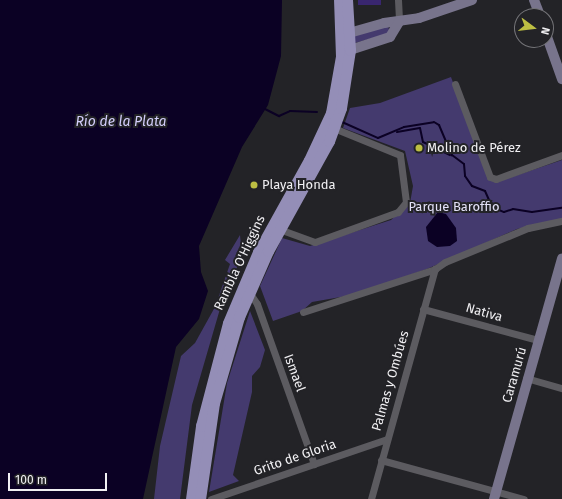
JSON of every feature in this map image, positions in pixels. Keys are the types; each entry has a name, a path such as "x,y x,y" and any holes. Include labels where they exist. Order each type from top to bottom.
{"main road":[{"name":"Rambla O'Higgins","path":"200,499 218,385 248,292 279,229 334,128 343,96 350,50 345,34 339,0"},
{"name":"Rambla O'Higgins","path":"192,499 201,426 224,336 258,252 327,124 339,73 345,34 347,0"},
{"path":"345,34 384,23 399,22 472,0"},
{"path":"350,50 390,37 399,22"},
{"path":"551,48 562,80"},
{"name":"Caramurú","path":"495,495 526,378 561,265"}],"street":[{"path":"398,0 399,22"},
{"path":"456,84 490,178 496,179 562,155"},
{"path":"279,229 315,242 398,212 406,202 400,155 334,128"},
{"path":"303,312 435,269 445,262 516,233 562,221"},
{"name":"Palmas y Ombúes","path":"371,499 435,269"},
{"name":"Ismael","path":"248,292 257,304 314,464"},
{"name":"Nativa","path":"423,309 538,340"},
{"path":"526,378 562,388"},
{"name":"Grito de Gloria","path":"211,499 226,497 314,464 387,439"},
{"path":"381,460 495,495 524,499"}],"green space":[{"path":"388,26 390,33 355,43 354,36"},
{"name":"Parque Baroffio","path":"451,77 489,180 497,182 562,160 562,219 517,229 427,269 352,295 312,302 302,311 273,321 260,286 282,238 310,246 391,220 410,203 413,186 405,151 343,128 350,108 380,103"},
{"path":"240,235 242,256 222,302 192,405 180,499 154,499 160,446 181,356 195,343 215,307 230,264 225,260"},
{"path":"250,311 265,350 260,367 252,376 252,392 233,475 239,481 209,492 227,383"}],"water":[{"name":"Río de la Plata","path":"0,0 282,0 281,56 268,105 242,147 199,246 201,272 208,291 199,319 176,347 143,499 0,499"},
{"path":"438,212 446,214 456,228 457,241 450,246 437,247 428,241 426,227"}],"building":[{"path":"358,0 381,0 381,5 358,5"}],"waterway":[{"path":"265,109 279,116 290,111 317,112"},
{"path":"342,122 378,138 404,127 434,122 439,125 452,155 464,164 465,176 472,186 485,191 492,207 504,212 513,209 532,212 562,208"},
{"path":"397,132 420,128 423,142 450,155"}],"place":[{"name":"Molino de Pérez","path":"419,148"},
{"name":"Playa Honda","path":"254,185"}]}
